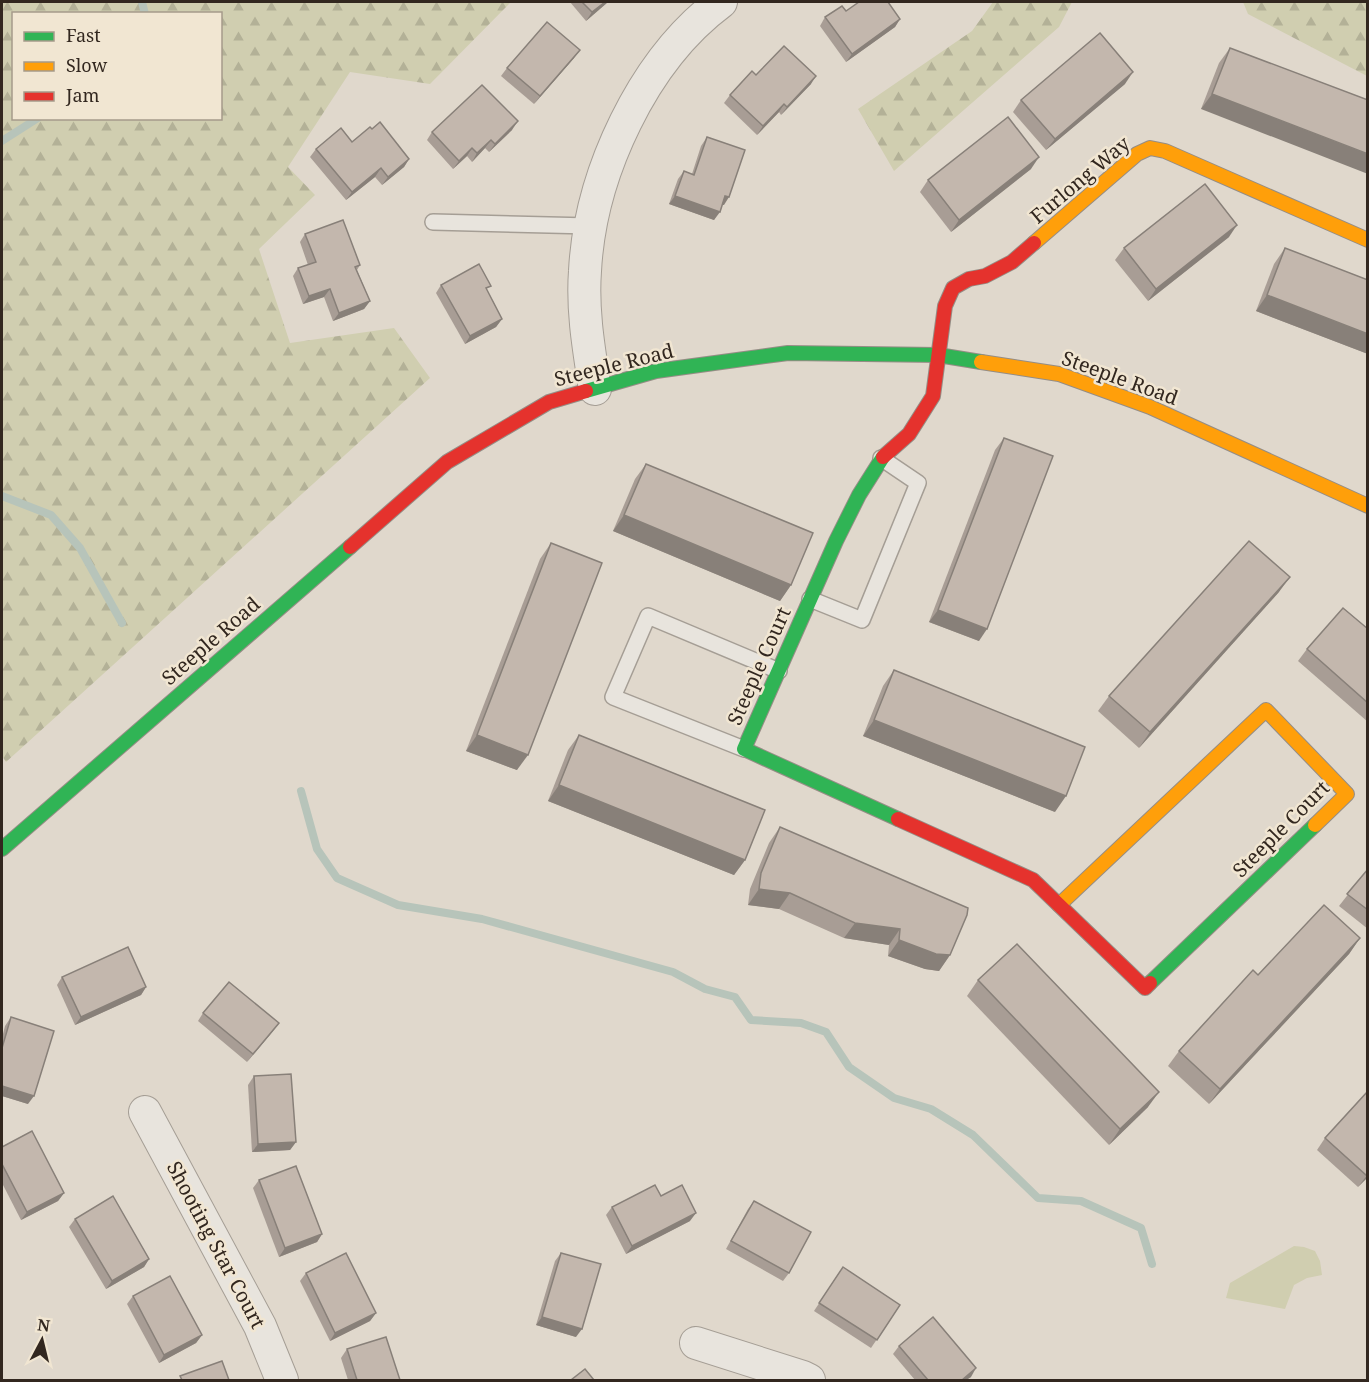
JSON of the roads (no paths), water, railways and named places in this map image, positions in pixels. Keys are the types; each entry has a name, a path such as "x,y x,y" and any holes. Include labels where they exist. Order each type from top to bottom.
{"street":[{"path":"595,389 586,326 585,271 590,226 606,166 634,105 651,75 686,32 720,2"},
{"name":"Furlong Way","path":"938,355 945,306 953,288 969,279 985,276 1012,262 1137,154 1150,148 1165,151 1368,240"},
{"name":"Steeple Road","path":"2,849 447,462 549,402 656,372 788,353 938,355 1059,374 1150,408 1368,506"},
{"name":"Steeple Court","path":"938,355 933,396 909,434 881,458 849,513 744,749 1034,880 1059,905 1145,988 1347,794 1266,710 1059,905"},
{"name":"Shooting Star Court","path":"145,1112 260,1326 282,1380"},
{"path":"696,1343 809,1380"}],"lane":[{"path":"433,222 590,226"},
{"path":"810,599 862,620 918,483 881,458"},
{"path":"744,749 614,697 648,616 779,670"}],"waterway":[{"path":"142,2 144,12"},
{"path":"2,141 35,120"},
{"path":"2,496 51,515 80,548 122,623"},
{"path":"301,791 317,849 337,878 398,905 482,919 673,972 705,989 735,997 751,1020 801,1023 826,1032 849,1067 894,1098 931,1109 973,1135 1038,1198 1081,1201 1141,1228 1152,1264"}]}
